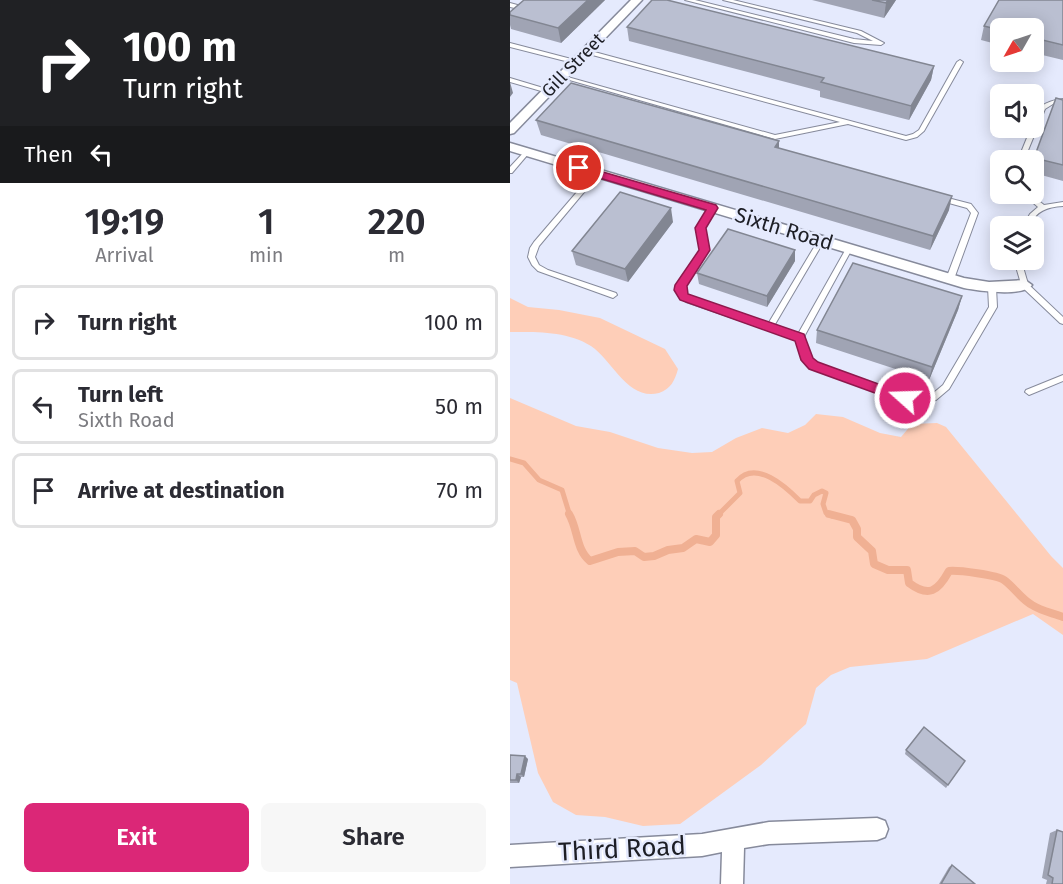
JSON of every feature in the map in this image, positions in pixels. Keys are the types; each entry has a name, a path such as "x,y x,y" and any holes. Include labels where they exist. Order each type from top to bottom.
{"street":[{"name":"Gill Street","path":"510,130 637,0"},
{"name":"Sixth Road","path":"510,147 950,279 992,288 1025,285"},
{"name":"Third Road","path":"510,856 702,845 769,833 877,829"},
{"path":"732,884 733,841"}],"lane":[{"path":"510,15 527,0"},
{"path":"688,0 853,41 881,43 860,33 726,0"},
{"path":"510,5 519,7"},
{"path":"510,45 577,62"},
{"path":"587,52 899,137 915,136 921,131 960,62"},
{"path":"562,77 776,137 847,123"},
{"path":"510,80 548,91"},
{"path":"1025,150 1042,108 1052,102 1063,101"},
{"path":"510,171 527,152"},
{"path":"597,173 536,244 532,252 532,260 536,267 544,272 613,295"},
{"path":"932,195 969,206 975,213 950,279"},
{"path":"1038,204 1042,207"},
{"path":"1031,216 1042,207 1063,204"},
{"path":"712,208 700,228 704,250 682,283 681,292 689,300 800,338"},
{"path":"770,327 821,241"},
{"path":"849,249 800,338 807,360 815,367 905,398 929,399 937,396 946,387 993,307 992,288"},
{"path":"1021,270 1025,285 1063,321"},
{"path":"1029,392 1063,378"}],"shaded area":[{"path":"510,298 528,307 600,318 665,349 678,369 674,380 667,389 659,393 648,394 630,386 599,353 582,341 552,333 510,332"},
{"path":"510,398 576,426 610,432 658,448 692,453 712,452 736,438 762,428 788,433 805,425 816,414 843,417 880,433 901,437 912,424 937,423 946,427 1063,568 1063,635 1033,614 927,659 850,667 831,675 816,688 806,724 761,765 680,824 643,826 605,817 576,815 553,802 538,773 517,683 510,680"}],"building":[{"path":"524,0 588,0 558,28 510,15 510,12"},
{"path":"652,0 667,0 934,66 911,106 821,82 824,78 627,27"},
{"path":"872,0 888,0 886,3"},
{"path":"999,0 1063,0 1063,45 1044,40 1044,18 990,18 990,28 984,26"},
{"path":"571,83 779,141 775,147 952,196 933,236 536,120"},
{"path":"1056,98 1063,100 1063,165 1044,160 1044,150 1037,150 1041,138 1044,138 1044,131"},
{"path":"620,192 671,208 625,269 572,251"},
{"path":"728,229 795,250 767,296 697,273"},
{"path":"853,263 962,296 932,367 817,330"},
{"path":"924,727 965,761 948,785 906,750"},
{"path":"510,755 525,756 521,774 517,774 516,780 510,780"},
{"path":"1057,830 1063,832 1063,884 1052,884 1053,878 1048,875"},
{"path":"952,865 975,884 941,884"}],"waterway":[{"path":"510,459 524,463 539,480 562,490 570,516"},
{"path":"570,516 582,551 590,561 618,552 635,551 644,557 654,556 668,550 683,548 696,539 710,542 716,535 716,517 740,493 737,481 753,473 762,474 779,483 800,501 810,501 814,495 822,491 826,493 823,504 826,513 832,516"},
{"path":"829,514 852,520 857,529 857,537 872,551 874,564 888,570 907,570 909,583 916,588 928,591 937,588 949,571 986,575 1004,580 1024,600 1063,617"}],"route":[{"path":"579,168 712,208 700,228 705,245 704,250 681,285 680,290 684,297 800,338 800,344 807,360 813,366 905,398"}]}
